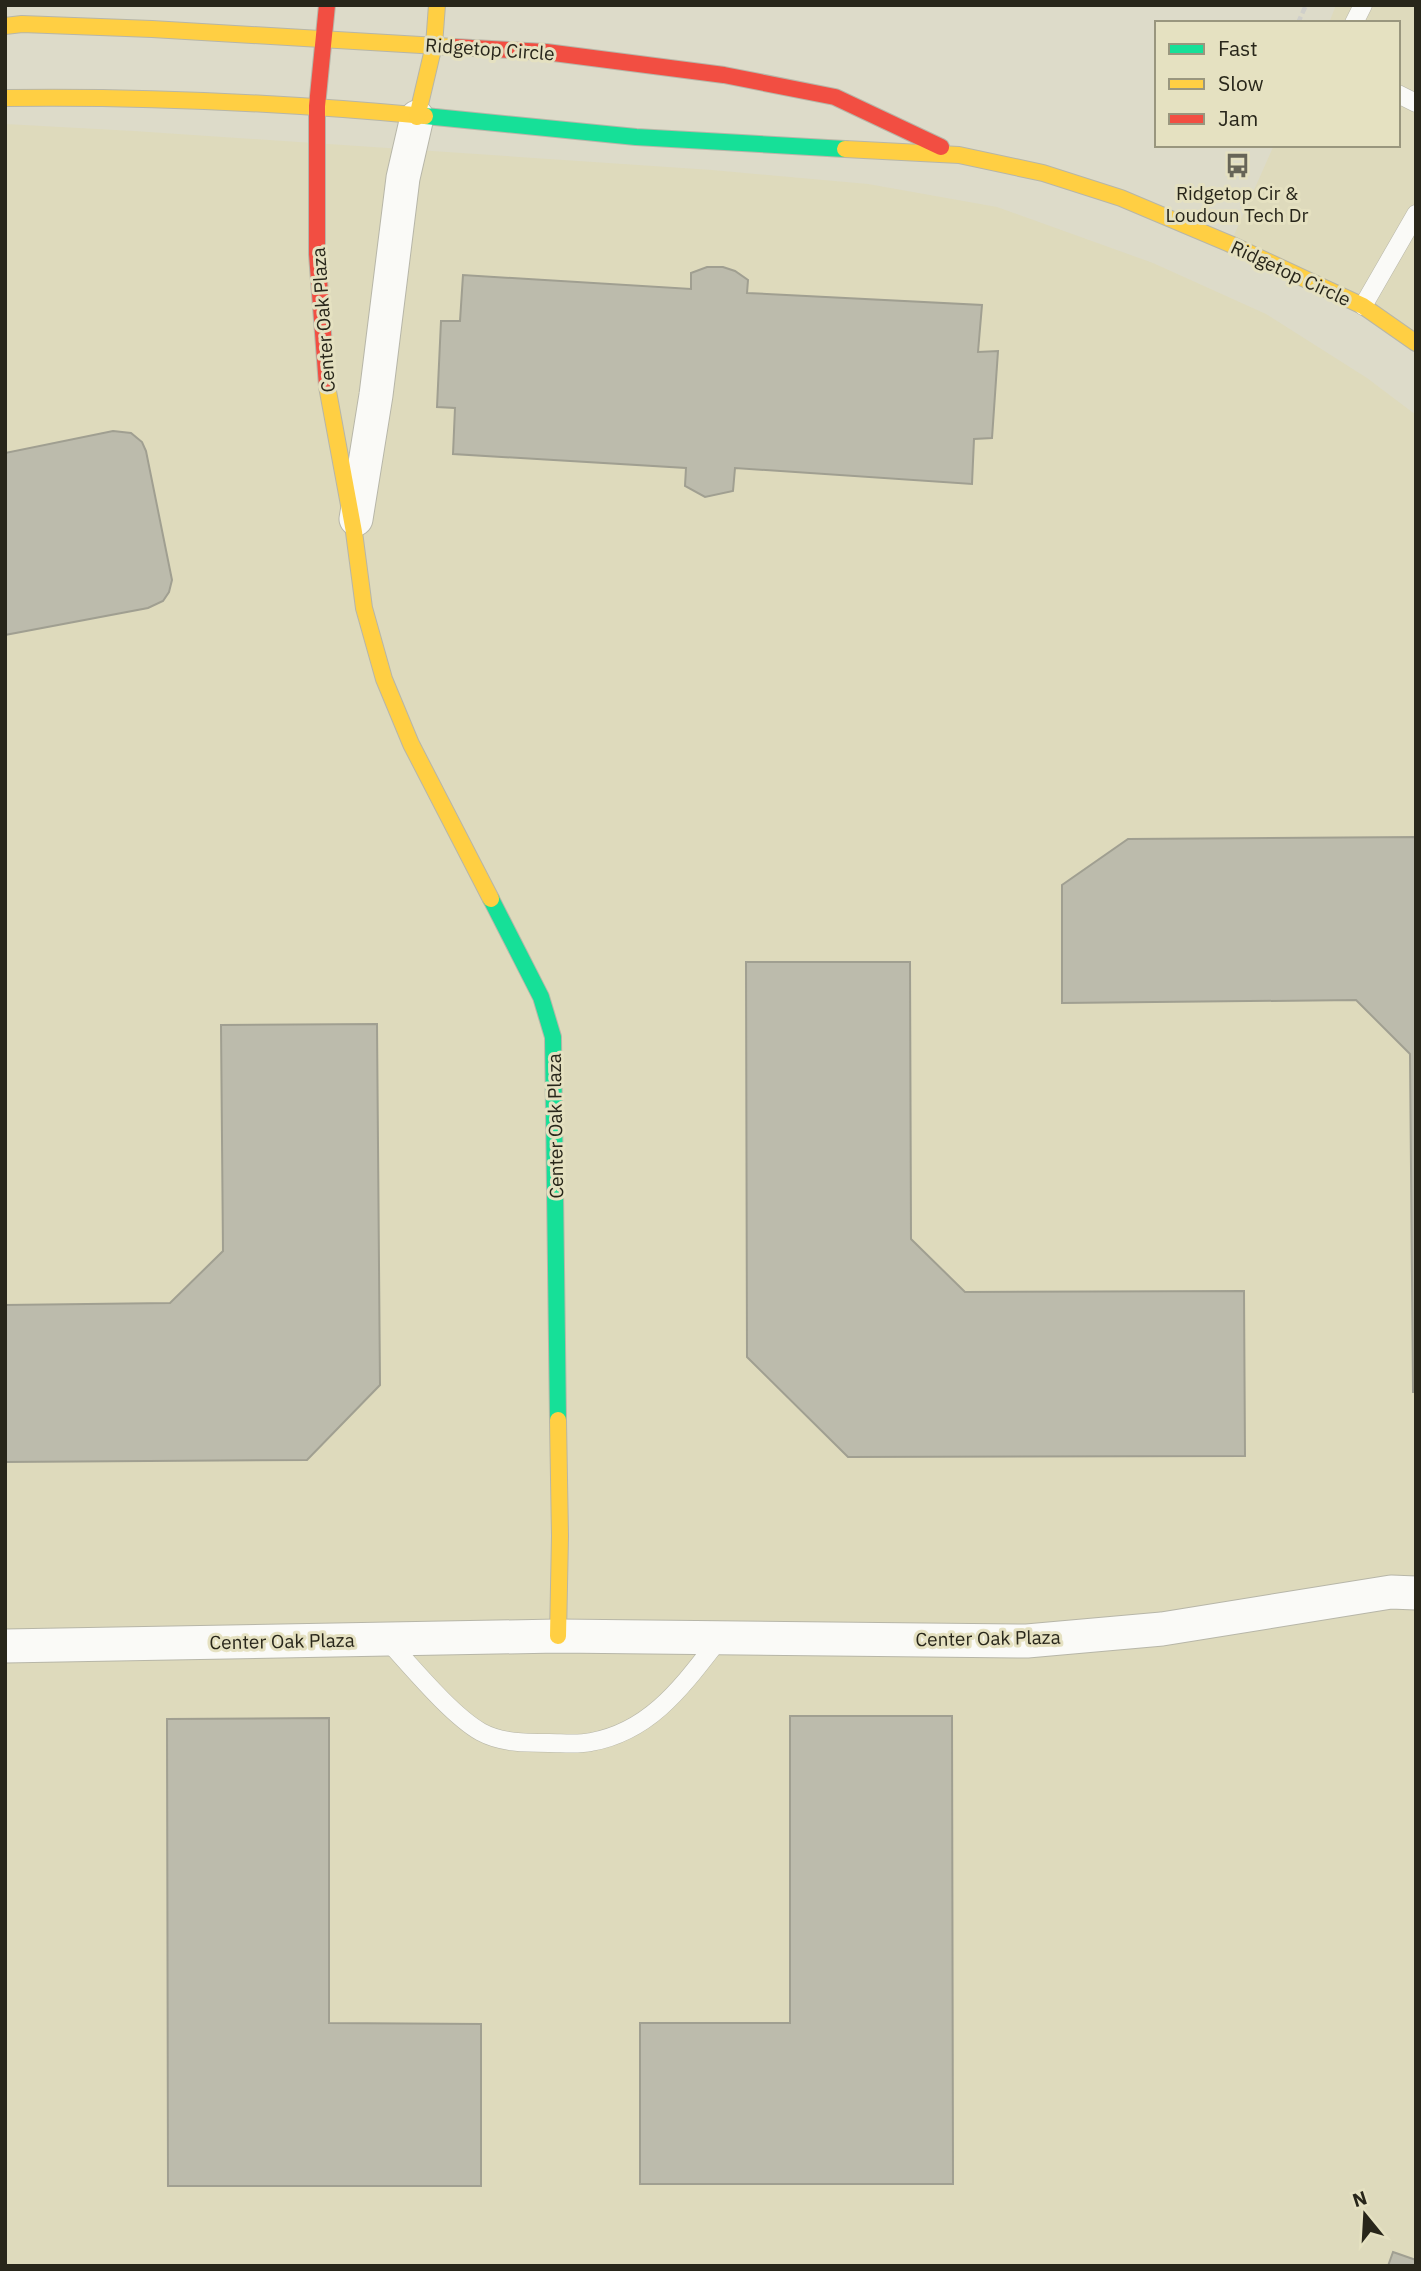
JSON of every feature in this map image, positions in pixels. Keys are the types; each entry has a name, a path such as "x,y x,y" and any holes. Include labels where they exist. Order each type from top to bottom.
{"street":[{"name":"Center Oak Plaza","path":"327,5 317,106 317,254 327,388 354,532 364,608 384,679 411,744 541,997 552,1037 560,1536 558,1636"},
{"path":"417,117 434,45 437,5"},
{"name":"Ridgetop Circle","path":"5,26 22,24 152,29 558,53 696,71 835,97 959,155"},
{"name":"Ridgetop Circle","path":"5,98 78,97 317,106 636,137 959,155 1075,181 1121,198 1230,244 1363,306 1416,343"},
{"name":"Center Oak Plaza","path":"354,532 376,394 403,178 417,117"},
{"name":"Center Oak Plaza","path":"5,1646 558,1636 1027,1641 1162,1629 1391,1592 1416,1592"}],"lane":[{"path":"1355,21 1363,5"},
{"path":"1400,95 1416,103"},
{"path":"1363,306 1416,214"},
{"path":"386,1639 452,1709 482,1732 517,1744 589,1743 624,1734 650,1717 676,1692 720,1638"}],"path":[{"path":"1299,21 1306,5"}],"shaded area":[{"path":"1336,5 1416,5 1416,343 1230,244 1273,147 1400,147 1400,21 1330,21"},
{"path":"5,124 712,170 868,184 997,207 1153,263 1266,314 1367,378 1416,415 1416,2266 5,2266"}],"building":[{"path":"707,267 723,267 735,271 748,280 747,293 982,305 978,352 998,351 992,438 974,439 972,484 735,468 733,491 705,497 685,486 686,468 453,454 455,408 437,407 441,321 460,321 463,275 691,289 691,273"},
{"path":"113,431 131,433 142,442 146,451 172,580 169,592 163,601 148,608 5,635 5,453"},
{"path":"1416,837 1416,1392 1413,1392 1410,1054 1356,1000 1062,1003 1062,885 1128,839"},
{"path":"746,962 910,962 911,1239 965,1292 1244,1291 1245,1456 848,1457 747,1357"},
{"path":"377,1024 380,1385 307,1460 5,1462 5,1305 170,1303 223,1251 221,1025"},
{"path":"790,1716 952,1716 953,2184 640,2184 640,2023 790,2023"},
{"path":"329,1718 329,2023 481,2024 481,2186 168,2186 167,1719"},
{"path":"1393,2252 1416,2260 1416,2266 1388,2266"}],"traffic: fast":[{"path":"425,116 636,137 845,149"},
{"path":"491,899 541,997 553,1037 558,1420"}],"traffic: slow":[{"path":"417,117 434,45 437,5"},
{"path":"5,26 22,24 152,29 454,47"},
{"path":"5,98 215,101 425,116"},
{"path":"845,149 959,155 1043,173 1121,198 1230,244 1363,306 1416,343"},
{"path":"327,386 354,532 364,608 384,679 411,744 491,899"},
{"path":"558,1420 558,1636"}],"traffic: jam":[{"path":"327,5 317,106 317,254 327,386"},
{"path":"454,47 546,52 724,75 835,97 941,147"}],"place":[{"name":"Ridgetop Cir & Loudoun Tech Dr","path":"1237,165"}]}
